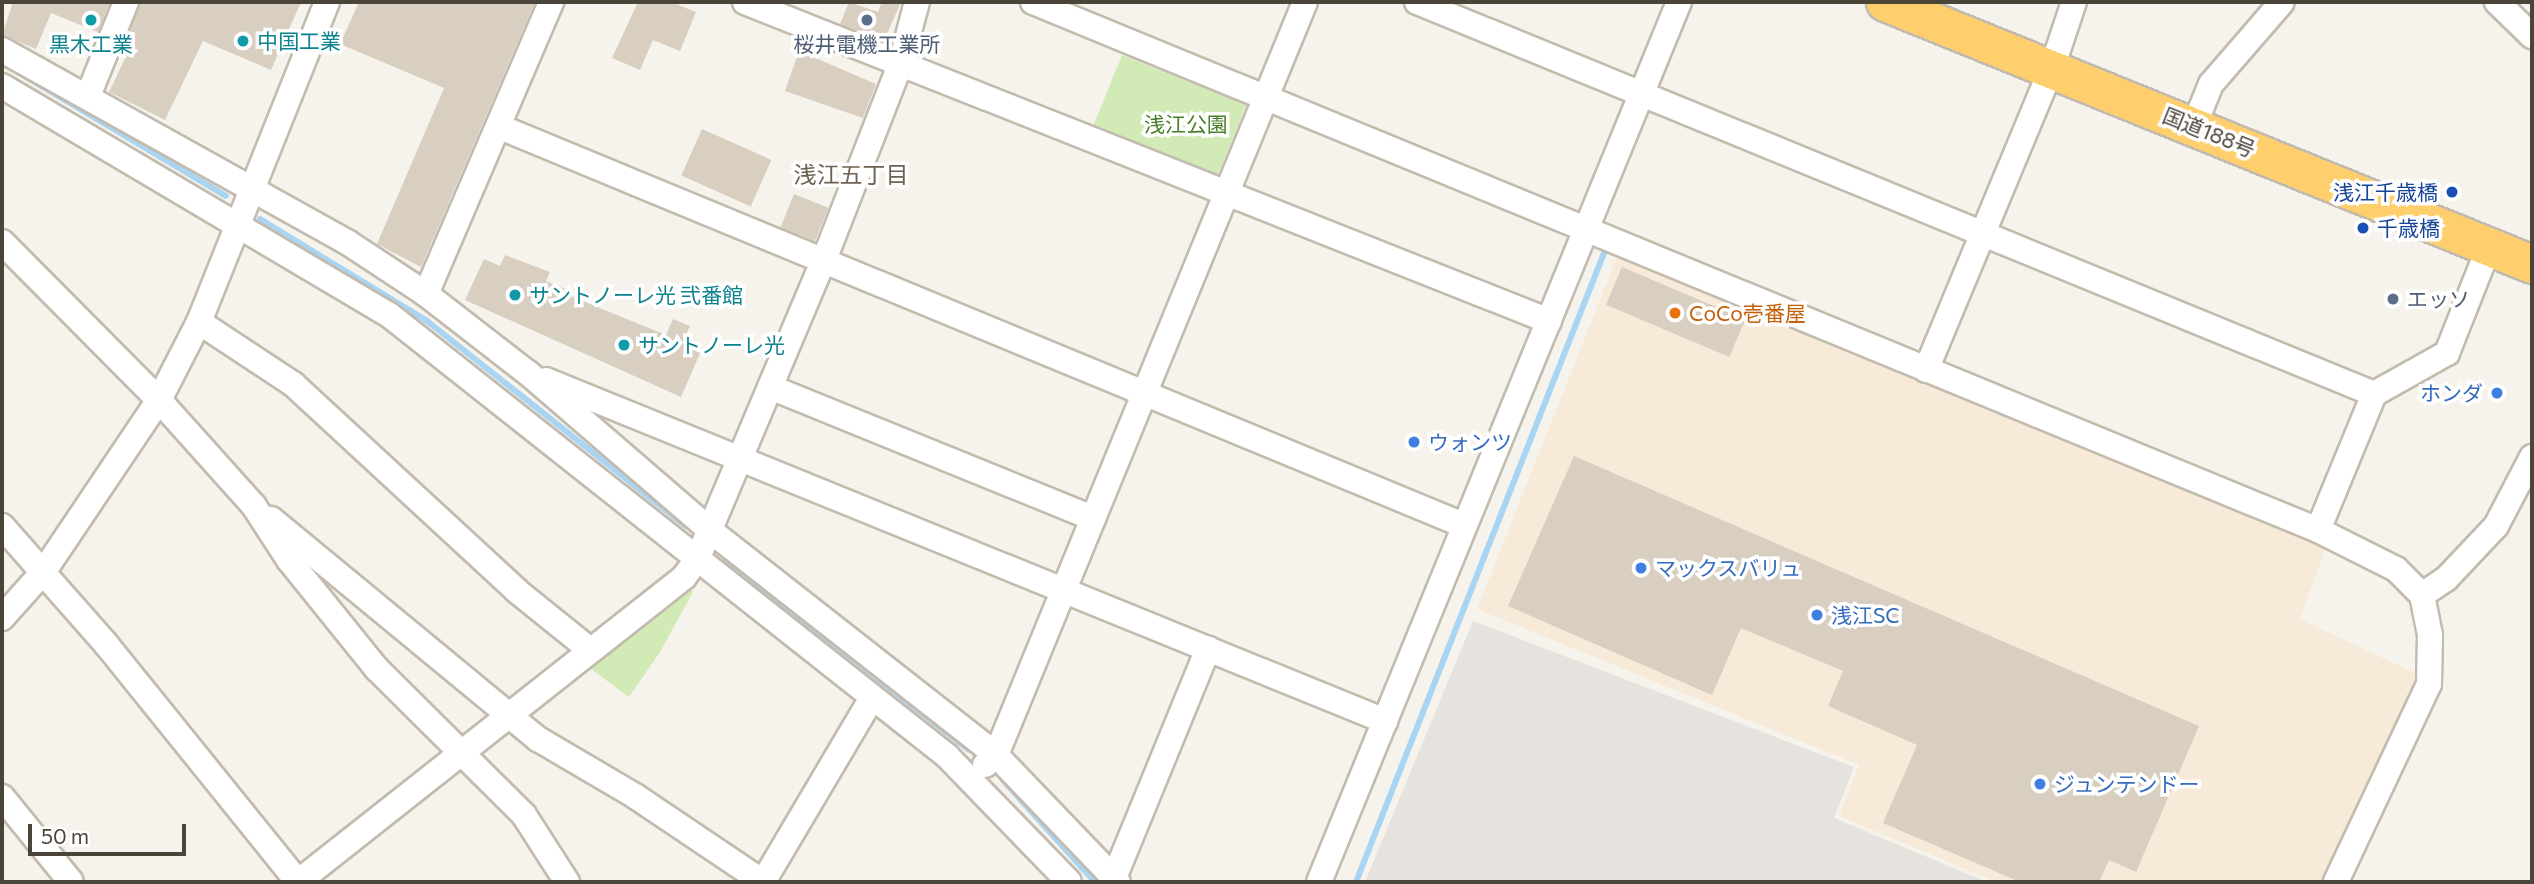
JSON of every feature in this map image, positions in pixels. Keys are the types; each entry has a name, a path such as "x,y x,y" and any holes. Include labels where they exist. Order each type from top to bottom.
{"highway":[{"name":"国道188号","path":"1885,2 2053,57 2197,116 2532,244"},
{"name":"国道188号","path":"1951,2 2053,57"},
{"name":"国道188号","path":"2197,116 2488,247 2532,264"}],"street":[{"path":"88,96 126,2"},
{"path":"2,618 44,571 159,400 199,322 327,2"},
{"path":"426,294 500,127 551,2"},
{"path":"745,2 1549,321"},
{"path":"2,526 44,571 298,882 684,577 697,560 712,532 824,260 901,62 917,2"},
{"path":"1033,2 2318,530 2396,569 2422,595 2430,635 2429,684 2336,882"},
{"path":"972,778 996,755 1305,2"},
{"path":"1417,2 1981,230 2374,394"},
{"path":"1319,882 1679,2"},
{"path":"1926,370 2074,2"},
{"path":"2197,116 2211,84 2282,2"},
{"path":"2497,2 2532,36"},
{"path":"2,50 250,189 426,294 528,373 712,532 996,755 1116,880 1208,649"},
{"path":"2,86 388,314 972,778 1069,882"},
{"path":"500,127 1145,391 1463,526"},
{"path":"2,242 159,400 254,506 289,560 377,669 524,815 567,882"},
{"path":"2318,530 2374,394 2447,353 2488,247"},
{"path":"199,322 293,384 517,591 590,650"},
{"path":"528,373 1385,721"},
{"path":"770,387 1093,518"},
{"path":"2422,595 2446,579 2496,526 2532,457"},
{"path":"254,506 510,714 538,740 635,796 763,882 872,698"},
{"path":"2,797 71,882"}],"shaded area":[{"path":"1617,257 2327,544 2300,619 2417,674 2370,788 2320,882 1997,882 1839,816 1859,765 1477,609"},
{"path":"1473,621 1854,767 1834,818 1987,882 1365,882"}],"green space":[{"name":"浅江公園","path":"1122,55 1246,105 1217,177 1093,126"},
{"path":"689,588 693,592 660,652 629,697 591,669"}],"building":[{"name":"黒木工業","path":"13,2 110,2 98,32 51,13 36,49 2,35"},
{"path":"141,2 301,2 271,70 203,41 165,120 109,92 131,46 125,44"},
{"path":"359,2 535,2 421,267 377,244 444,88 340,44"},
{"path":"638,2 671,2 696,12 680,51 653,40 640,70 612,58"},
{"name":"桜井電機工業所","path":"849,2 878,12 882,2 901,2 884,41 840,24"},
{"path":"799,51 876,84 863,118 785,91"},
{"path":"702,129 771,160 751,207 681,176"},
{"path":"794,194 828,208 815,241 781,227"},
{"path":"505,255 550,272 546,281 565,289 563,293 666,335 673,319 690,326 682,343 701,351 681,397 465,300 484,259 500,266"},
{"path":"1622,267 1745,319 1729,357 1606,305"},
{"path":"1574,456 2199,726 2136,872 2109,860 2099,882 2020,882 1883,823 1917,745 1828,706 1843,671 1741,628 1712,695 1508,606"}],"waterway":[{"path":"23,75 226,196"},
{"path":"260,219 427,321 686,526"},
{"path":"1356,882 1606,248"},
{"path":"727,561 969,750"},
{"path":"1003,780 1095,882"}],"place":[{"name":"黒木工業","path":"91,20"},
{"name":"桜井電機工業所","path":"867,20"},
{"name":"中国工業","path":"243,41"},
{"name":"浅江千歳橋","path":"2452,192"},
{"name":"千歳橋","path":"2363,228"},
{"name":"サントノーレ光 弐番館","path":"515,295"},
{"name":"エッソ","path":"2393,299"},
{"name":"CoCo壱番屋","path":"1675,313"},
{"name":"サントノーレ光","path":"624,345"},
{"name":"ホンダ","path":"2497,393"},
{"name":"ウォンツ","path":"1414,442"},
{"name":"マックスバリュ","path":"1641,568"},
{"name":"浅江SC","path":"1817,615"},
{"name":"ジュンテンドー","path":"2040,784"}],"district":[{"name":"浅江五丁目","path":"851,174"}]}
